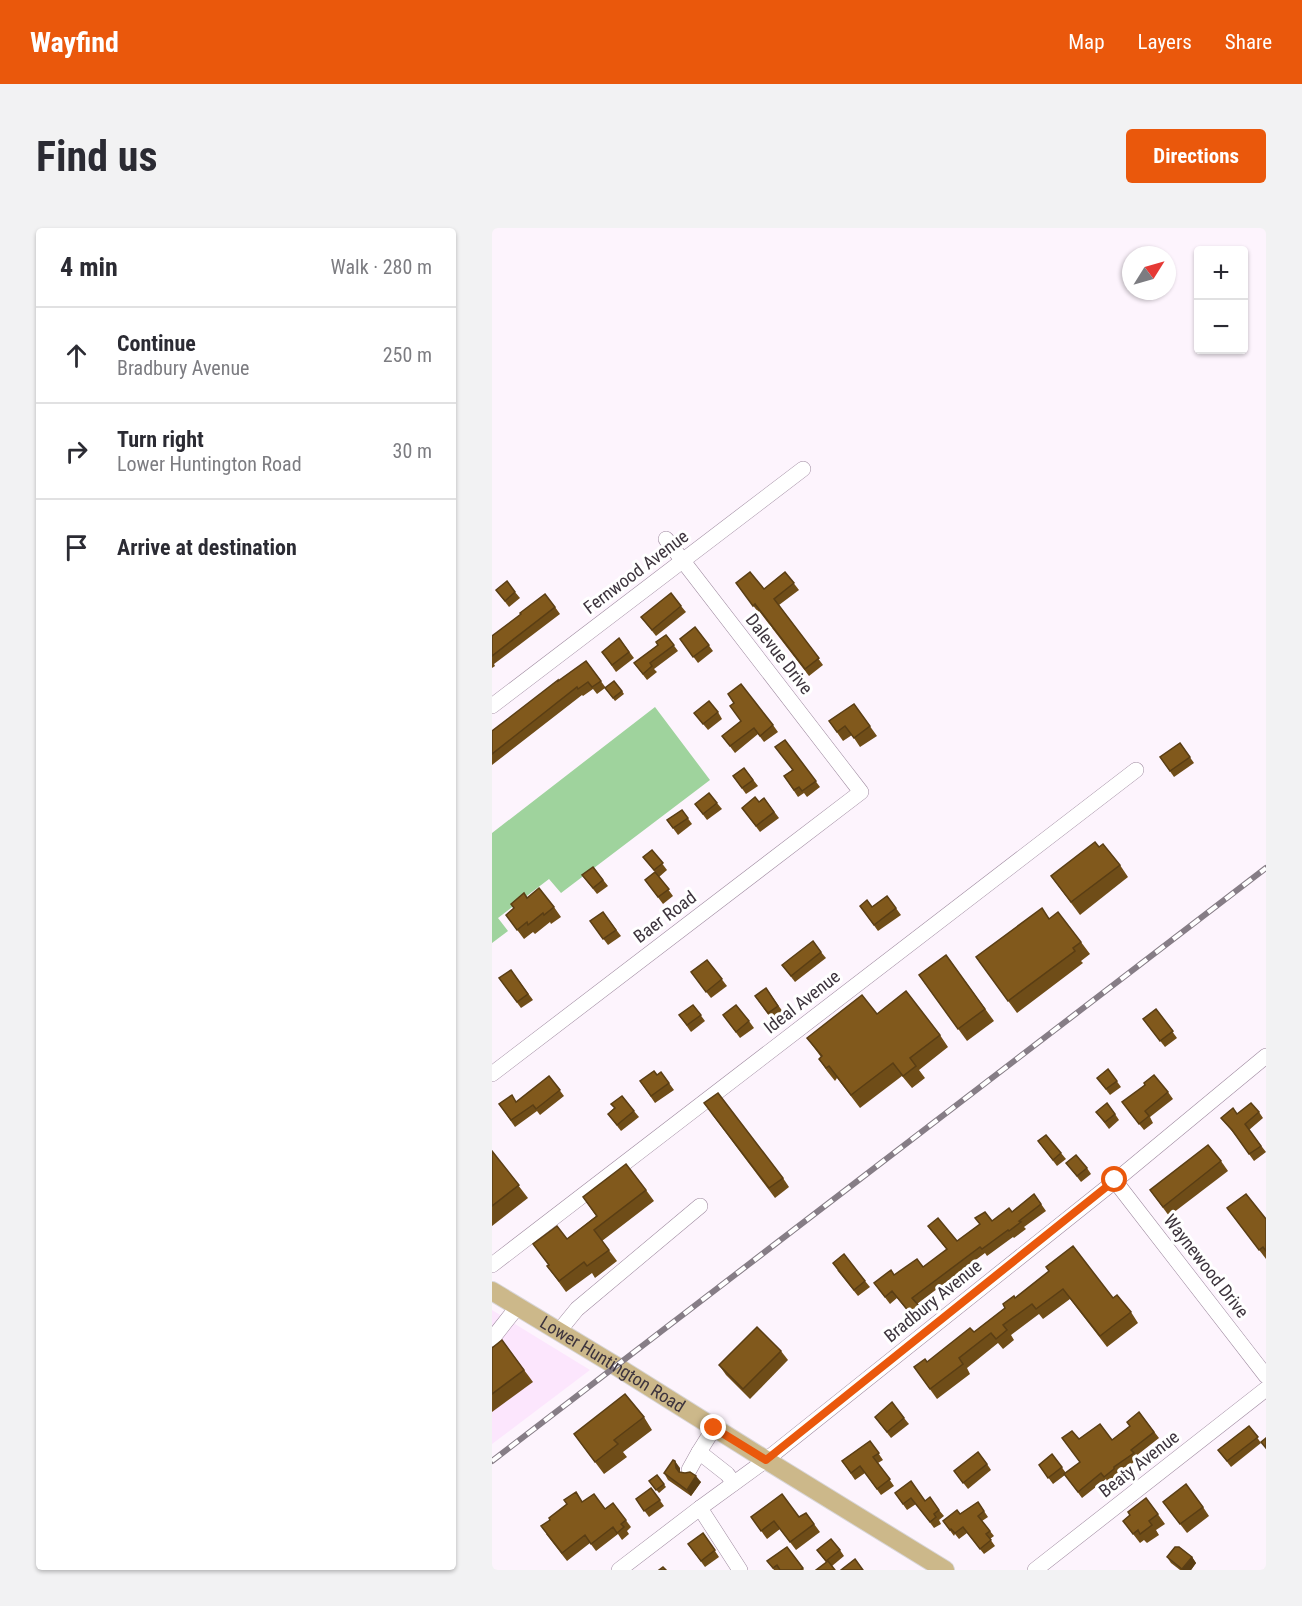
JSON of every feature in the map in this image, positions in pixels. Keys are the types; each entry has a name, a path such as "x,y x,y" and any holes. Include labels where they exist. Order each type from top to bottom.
{"main road":[{"name":"Lower Huntington Road","path":"492,1292 559,1331 945,1570"}],"street":[{"name":"Fernwood Avenue","path":"492,706 803,469"},
{"name":"Dalevue Drive","path":"666,539 861,792"},
{"name":"Ideal Avenue","path":"492,1265 1136,770"},
{"name":"Baer Road","path":"492,1074 861,792"},
{"name":"Bradbury Avenue","path":"619,1570 766,1460 1266,1056"},
{"name":"Waynewood Drive","path":"1115,1180 1266,1376"},
{"path":"559,1331 577,1309 700,1206"},
{"path":"492,1340 518,1306"},
{"name":"Beaty Avenue","path":"1035,1570 1266,1389"},
{"path":"689,1470 714,1428"},
{"path":"699,1452 727,1474 734,1484"},
{"path":"700,1508 740,1570"}],"shaded area":[{"path":"492,1310 590,1370 492,1444"}],"green space":[{"path":"655,707 710,780 561,893 549,879 498,918 508,931 492,943 492,833"}],"building":[{"path":"750,572 764,589 785,572 794,583 774,599 819,658 805,669 736,583"},
{"path":"507,581 515,592 505,601 496,590"},
{"path":"671,593 681,606 652,630 641,617"},
{"path":"545,594 555,607 492,656 492,636"},
{"path":"695,627 709,645 693,657 680,639"},
{"path":"666,635 674,645 650,663 652,666 643,674 634,663 658,645 656,642"},
{"path":"619,638 629,652 612,665 602,652"},
{"path":"586,661 601,681 592,687 588,682 578,689 577,687 492,754 492,731"},
{"path":"614,681 622,691 613,698 605,688"},
{"path":"741,684 773,725 760,736 754,728 730,746 722,736 741,721 730,706 734,703 728,694"},
{"path":"709,701 718,712 703,724 694,713"},
{"path":"854,704 870,726 854,738 845,726 837,732 829,721"},
{"path":"785,740 816,781 802,791 799,787 794,790 784,776 793,770 775,747"},
{"path":"1180,743 1190,757 1170,771 1160,757"},
{"path":"744,768 753,780 742,788 733,776"},
{"path":"709,793 717,803 703,814 695,804"},
{"path":"755,797 759,802 764,798 774,812 756,826 742,808"},
{"path":"682,810 688,818 673,828 667,820"},
{"path":"1095,842 1099,847 1103,844 1120,865 1071,902 1051,876"},
{"path":"652,850 663,863 654,870 643,857"},
{"path":"593,867 603,880 593,888 582,875"},
{"path":"655,872 669,889 658,897 645,880"},
{"path":"539,888 554,907 517,930 506,915 514,908 511,904 524,893 527,898"},
{"path":"887,896 896,908 874,925 860,906 867,900 872,907"},
{"path":"1042,908 1049,919 1058,912 1081,942 1073,948 1075,951 1008,1001 976,957"},
{"path":"603,912 616,930 603,939 590,921"},
{"path":"813,941 821,952 791,976 782,965"},
{"path":"946,955 985,1009 958,1029 919,975"},
{"path":"707,960 722,979 706,992 691,972"},
{"path":"511,970 528,994 517,1002 499,978"},
{"path":"766,988 778,1006 768,1013 755,996"},
{"path":"906,991 940,1035 910,1058 916,1066 903,1076 893,1063 851,1095 829,1066 826,1068 819,1059 822,1056 807,1038 862,995 877,1014"},
{"path":"693,1005 701,1015 687,1025 679,1015"},
{"path":"736,1005 749,1021 736,1032 723,1015"},
{"path":"1156,1009 1173,1031 1160,1041 1143,1019"},
{"path":"1108,1069 1117,1081 1106,1089 1097,1078"},
{"path":"654,1071 657,1075 661,1072 669,1083 651,1096 640,1081"},
{"path":"1154,1075 1168,1092 1145,1111 1149,1116 1139,1124 1122,1102 1145,1085 1144,1083"},
{"path":"549,1076 560,1090 536,1109 533,1105 511,1120 499,1104 512,1095 516,1102"},
{"path":"718,1093 783,1178 769,1188 704,1103"},
{"path":"622,1096 634,1111 617,1125 608,1114 615,1108 611,1104"},
{"path":"1107,1103 1115,1114 1105,1122 1096,1112"},
{"path":"1251,1103 1259,1112 1245,1124 1261,1146 1249,1154 1221,1118 1233,1108 1237,1114"},
{"path":"1046,1135 1061,1153 1053,1160 1038,1141"},
{"path":"1208,1145 1221,1161 1163,1207 1150,1190"},
{"path":"492,1151 519,1185 492,1206"},
{"path":"1076,1155 1087,1168 1077,1176 1066,1163"},
{"path":"626,1164 646,1190 594,1230 609,1250 587,1266 584,1262 559,1281 533,1244 557,1226 567,1239 597,1216 583,1197"},
{"path":"1034,1194 1041,1204 1009,1231 982,1249 980,1247 912,1298 919,1306 910,1313 892,1291 885,1297 874,1283 891,1270 894,1275 917,1259 923,1267 947,1249 928,1226 938,1218 957,1241 980,1224 975,1218 985,1212 992,1221 1009,1208 1012,1212"},
{"path":"1246,1194 1266,1219 1266,1251 1263,1247 1259,1250 1227,1208"},
{"path":"1073,1246 1113,1298 1117,1295 1131,1312 1100,1336 1063,1289 1036,1309 1032,1304 1003,1325 1007,1330 996,1339 991,1333 959,1358 963,1364 930,1389 914,1367 925,1359 927,1362 970,1328 974,1332 1005,1308 1003,1304 1014,1296 1015,1298 1049,1271 1046,1267"},
{"path":"844,1254 865,1281 854,1290 833,1263"},
{"path":"757,1327 781,1351 743,1389 719,1365"},
{"path":"502,1340 524,1370 492,1394 492,1348"},
{"path":"625,1394 644,1417 614,1440 618,1444 595,1462 574,1434"},
{"path":"892,1402 904,1418 887,1432 875,1417"},
{"path":"1139,1412 1154,1432 1131,1450 1134,1453 1104,1477 1101,1473 1078,1492 1064,1474 1080,1462 1062,1438 1072,1431 1079,1439 1100,1424 1112,1440 1130,1426 1127,1422"},
{"path":"1249,1426 1258,1437 1227,1461 1218,1450"},
{"path":"1266,1438 1266,1448 1261,1442"},
{"path":"870,1441 879,1453 873,1457 890,1479 877,1489 860,1466 851,1473 842,1461"},
{"path":"978,1452 987,1464 963,1483 954,1471"},
{"path":"1052,1454 1062,1467 1048,1478 1039,1465"},
{"path":"673,1460 679,1472 690,1472 696,1476 687,1490 664,1473"},
{"path":"657,1475 664,1484 656,1490 649,1481"},
{"path":"911,1481 925,1501 930,1497 939,1510 930,1522 911,1498 903,1504 895,1493"},
{"path":"1186,1484 1203,1507 1180,1524 1163,1502"},
{"path":"651,1488 660,1500 644,1511 636,1499"},
{"path":"576,1492 582,1502 594,1494 605,1509 613,1503 626,1520 621,1524 624,1527 617,1533 613,1527 591,1544 585,1535 562,1553 541,1526 567,1504 564,1500"},
{"path":"782,1494 799,1517 806,1513 814,1524 790,1542 774,1521 761,1531 751,1517"},
{"path":"1146,1498 1158,1514 1149,1521 1152,1525 1140,1534 1138,1530 1133,1534 1123,1521 1130,1515 1128,1512"},
{"path":"978,1502 984,1511 978,1516 990,1531 986,1534 991,1540 980,1549 963,1527 955,1533 943,1521 957,1510 960,1514"},
{"path":"703,1533 715,1550 701,1561 688,1544"},
{"path":"831,1539 840,1550 826,1561 817,1550"},
{"path":"787,1547 803,1568 800,1570 780,1570 777,1565 773,1568 767,1561"},
{"path":"1175,1547 1179,1547 1192,1557 1182,1569 1167,1557"},
{"path":"855,1559 863,1570 841,1570"},
{"path":"828,1561 835,1570 816,1570"}],"railway":[{"path":"492,1461 1266,868"}],"route":[{"path":"714,1428 766,1460 1115,1180"}]}
